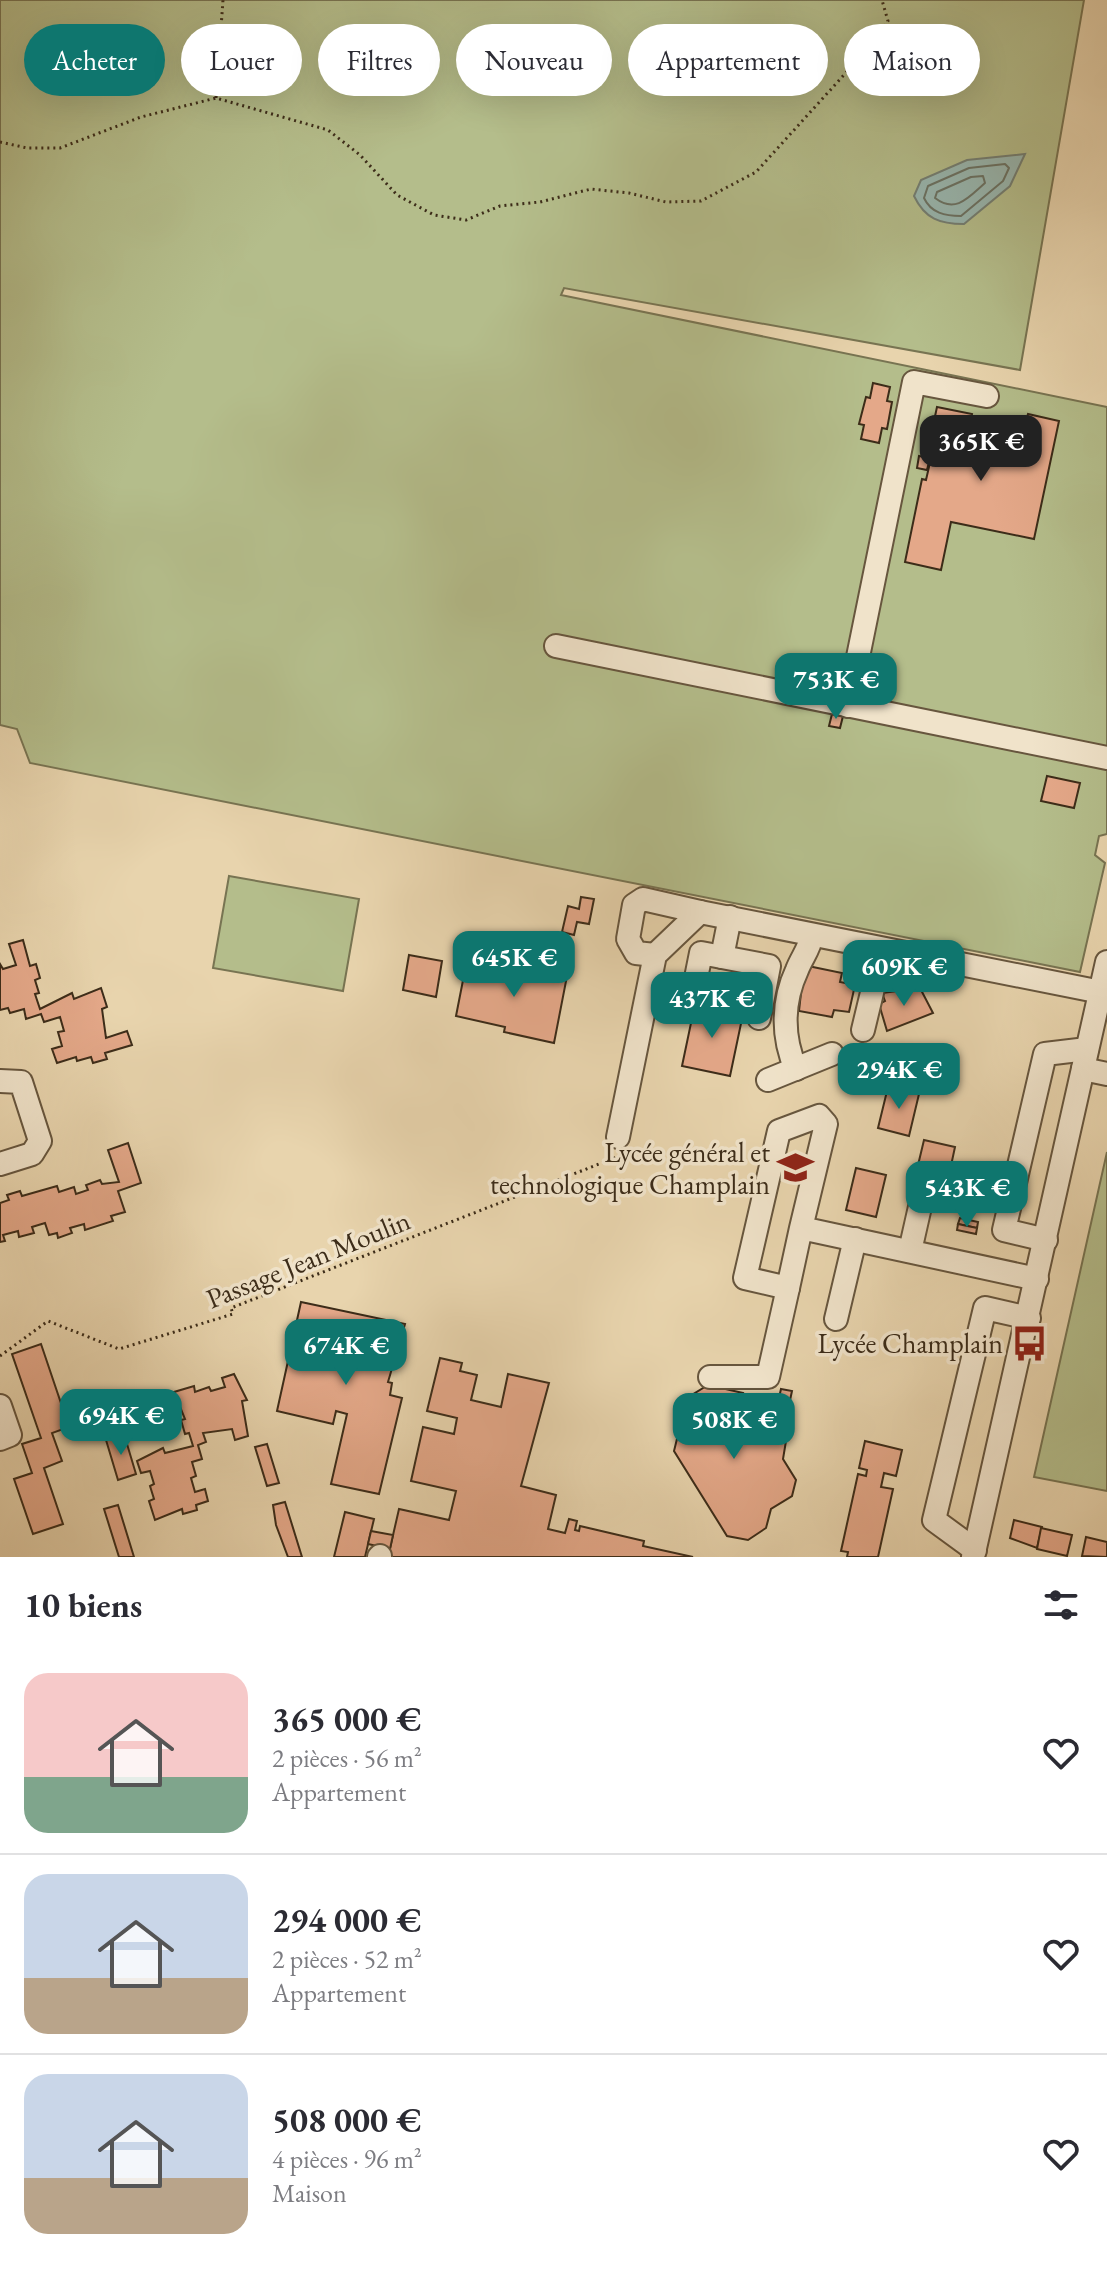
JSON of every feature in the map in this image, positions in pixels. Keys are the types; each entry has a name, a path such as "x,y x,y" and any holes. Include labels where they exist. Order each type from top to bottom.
{"street":[{"path":"848,706 914,382 987,396"},
{"path":"556,646 1107,758"},
{"path":"655,955 636,953 628,939 634,905 643,899 882,951 1101,992"},
{"path":"618,1137 655,955 700,912"},
{"path":"722,957 730,917"},
{"path":"796,1069 783,1028 797,970 808,953 812,935"},
{"path":"863,1030 882,951"},
{"path":"692,998 701,953 769,966 759,1018"},
{"path":"1029,1318 985,1308 934,1520 974,1553 1029,1318 1107,962"},
{"path":"768,1080 832,1054"},
{"path":"1046,1240 1004,1230 1045,1054 1085,1059 1107,1074"},
{"path":"0,1081 21,1082 40,1141 32,1154 0,1164"},
{"path":"710,1377 768,1377 826,1124 819,1116 779,1131 745,1278 788,1288"},
{"path":"910,1251 922,1198"},
{"path":"801,1228 1037,1279"},
{"path":"836,1319 855,1239"},
{"path":"0,1406 10,1435 0,1439"}],"path":[{"path":"216,98 223,0"},
{"path":"0,142 27,148 60,148 141,117 216,98 328,130 360,155 397,195 434,215 466,220 500,206 540,202 591,189 629,193 666,202 701,201 756,172 862,55 888,21 882,0"},
{"name":"Passage Jean Moulin","path":"0,1356 48,1321 119,1349 233,1314 231,1308 619,1156 618,1137"}],"green space":[{"path":"0,0 1084,0 1020,370 564,288 561,295 1107,407 1107,834 1099,836 1095,855 1105,863 1080,972 30,763 17,729 0,725"},
{"path":"229,876 359,899 343,991 213,968"},
{"path":"1107,1152 1107,1491 1034,1477"}],"water":[{"path":"1025,154 1010,186 964,224 934,219 914,196 921,180 967,160"}],"building":[{"path":"873,383 890,387 887,401 892,402 887,429 882,428 879,443 861,439 864,425 859,424"},
{"path":"937,407 972,414 967,441 989,446 994,421 1024,428 1028,414 1059,421 1034,539 951,522 941,570 905,562 922,479 926,480 936,436 931,435"},
{"path":"919,456 930,458 927,470 917,468"},
{"path":"832,714 843,716 840,728 829,726"},
{"path":"1047,776 1080,783 1074,808 1041,801"},
{"path":"581,897 594,899 589,924 577,922 574,935 562,932 568,906 579,909"},
{"path":"23,940 30,966 36,964 40,978 35,980 39,993 35,994 40,1009 72,993 74,999 101,988 107,1007 102,1009 106,1038 127,1031 132,1045 105,1053 107,1059 93,1063 91,1057 77,1061 76,1057 57,1063 52,1049 62,1046 58,1032 64,1031 60,1017 44,1022 41,1014 26,1019 24,1009 10,1013 8,1008 0,1010 0,964 3,969 16,965 9,944"},
{"path":"409,955 442,961 436,997 403,990"},
{"path":"493,961 567,976 554,1043 504,1032 505,1027 456,1016 466,965 491,970"},
{"path":"808,966 842,973 840,982 855,985 849,1012 834,1010 832,1017 799,1011 803,975"},
{"path":"920,988 933,1013 887,1031 879,1004 885,1001 882,993"},
{"path":"695,1004 743,1014 730,1076 682,1066"},
{"path":"888,1087 919,1094 909,1136 878,1128"},
{"path":"924,1140 955,1147 946,1189 914,1182"},
{"path":"128,1143 141,1183 118,1191 125,1212 111,1216 113,1221 85,1230 84,1224 70,1228 72,1233 58,1238 57,1233 49,1235 45,1223 32,1227 34,1233 19,1237 18,1231 3,1235 5,1241 0,1242 0,1203 9,1200 7,1195 20,1191 22,1196 57,1186 59,1192 74,1187 76,1194 88,1190 86,1185 100,1180 102,1184 119,1182 108,1150"},
{"path":"856,1168 886,1175 876,1217 846,1210"},
{"path":"960,1218 978,1222 977,1228 958,1224"},
{"path":"958,1224 977,1228 976,1234 957,1230"},
{"path":"301,1302 405,1324 388,1382 392,1383 390,1395 402,1398 379,1494 331,1484 347,1414 336,1411 333,1424 277,1411"},
{"path":"41,1344 69,1427 52,1433 62,1461 44,1468 63,1524 33,1534 14,1479 32,1473 22,1444 41,1438 12,1354"},
{"path":"440,1358 462,1363 460,1371 477,1375 471,1400 501,1407 508,1374 549,1383 521,1486 556,1495 548,1529 565,1533 569,1519 577,1521 575,1530 579,1531 580,1526 644,1541 643,1546 693,1557 388,1557 399,1509 449,1520 456,1491 411,1481 423,1427 454,1434 457,1418 427,1411"},
{"path":"234,1374 247,1400 242,1401 248,1436 235,1440 232,1429 203,1433 206,1442 198,1445 202,1459 192,1462 196,1476 191,1478 195,1492 205,1489 208,1501 196,1505 197,1510 183,1514 182,1509 155,1520 149,1501 154,1499 150,1486 154,1484 150,1471 141,1473 137,1461 163,1448 165,1453 193,1446 189,1433 185,1434 181,1420 185,1419 174,1392 194,1386 195,1392 209,1387 211,1391 225,1387 222,1378"},
{"path":"708,1385 743,1393 738,1410 771,1419 786,1441 783,1459 796,1480 792,1496 771,1509 766,1528 748,1540 727,1536 674,1451 687,1398"},
{"path":"781,1389 792,1391 789,1405 778,1402"},
{"path":"124,1434 136,1474 118,1480 106,1440"},
{"path":"865,1441 902,1450 896,1476 884,1473 881,1487 893,1489 878,1557 847,1557 848,1552 841,1551 858,1474 866,1476 867,1470 859,1468"},
{"path":"267,1444 279,1483 267,1486 255,1447"},
{"path":"285,1502 302,1557 288,1557 276,1525 273,1505"},
{"path":"118,1505 134,1557 119,1557 104,1509"},
{"path":"345,1512 374,1519 365,1557 334,1557"},
{"path":"1014,1520 1042,1527 1037,1548 1010,1538"},
{"path":"1041,1528 1072,1535 1067,1556 1037,1549"},
{"path":"371,1531 393,1535 390,1549 368,1544"},
{"path":"1086,1537 1107,1542 1107,1557 1082,1556"}],"place":[{"name":"Lycée général et technologique Champlain","path":"796,1168"},
{"name":"Lycée Champlain","path":"1029,1343"}]}
